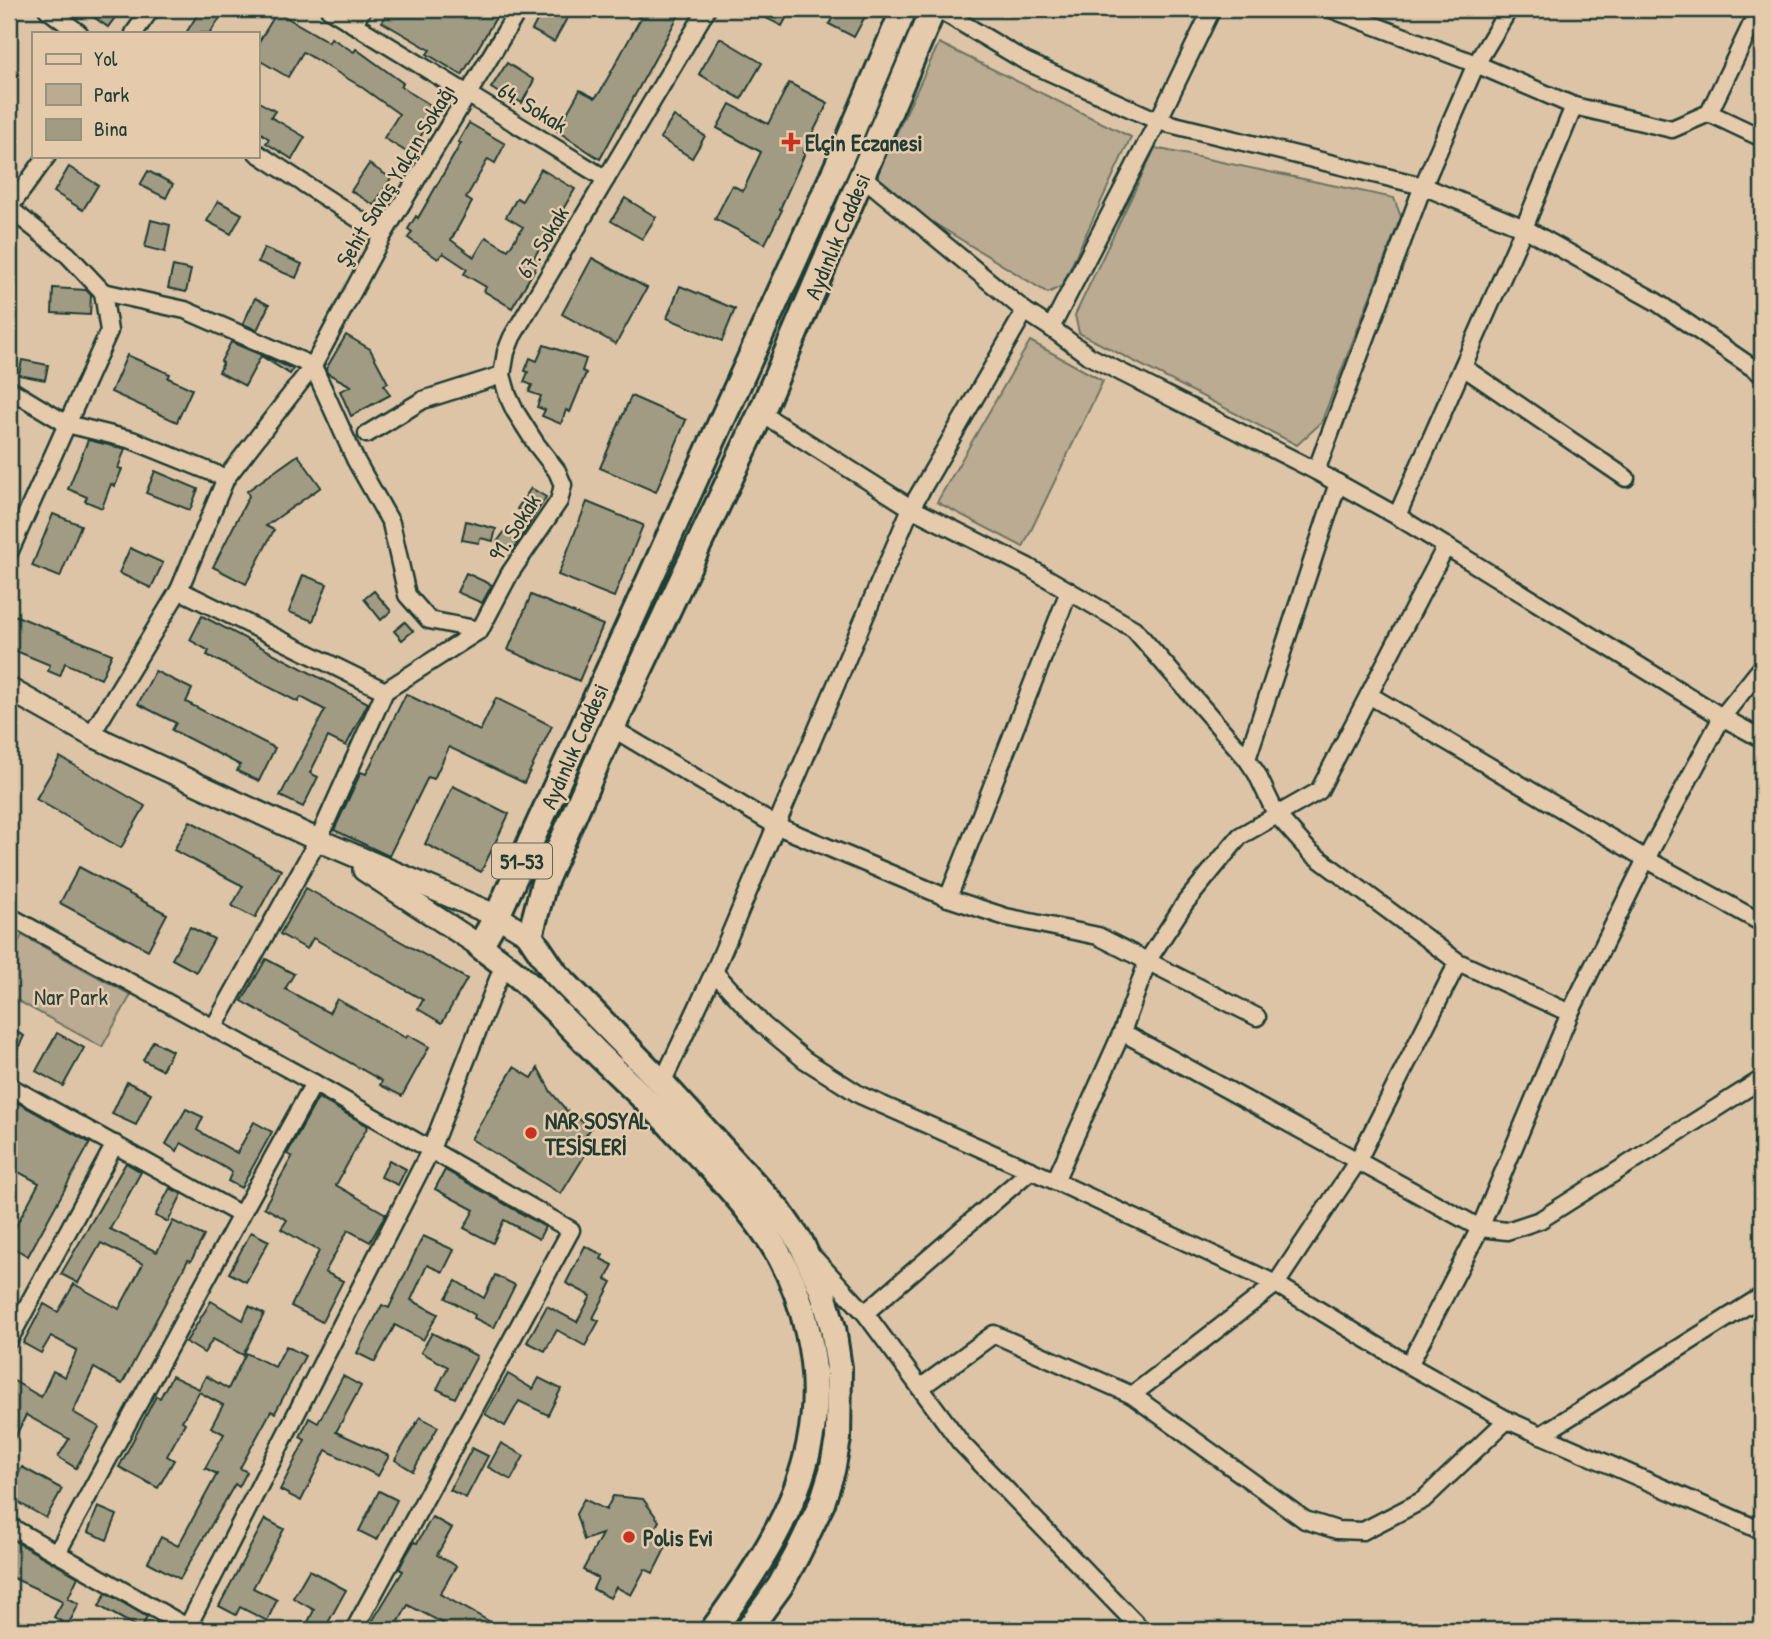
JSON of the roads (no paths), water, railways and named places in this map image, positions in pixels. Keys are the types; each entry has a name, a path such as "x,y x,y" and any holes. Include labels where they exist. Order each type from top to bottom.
{"main road":[{"name":"Aydınlık Caddesi","path":"480,946 497,916 840,160 904,9"},
{"name":"Aydınlık Caddesi","path":"509,968 530,936 544,883 612,728 761,413 936,9"},
{"path":"530,936 555,973 662,1083 777,1209 801,1243 822,1290 833,1328 839,1368 838,1439 832,1471 811,1527 780,1586 748,1630"},
{"path":"480,946 509,968 662,1116 739,1200 772,1243 798,1293 813,1353 816,1414 810,1446 801,1479 780,1528 713,1630"}],"street":[{"path":"47,9 78,32"},
{"path":"135,32 152,9"},
{"name":"64. Sokak","path":"329,9 606,179"},
{"path":"353,24 363,9"},
{"name":"Şehit Savaş Yalçın Sokağı","path":"91,735 179,590 226,478 313,366 383,235 519,9"},
{"name":"67. Sokak","path":"502,375 512,337 706,9"},
{"path":"936,9 1025,61 1158,121 1423,186 1524,228 1655,301 1762,374"},
{"path":"1051,328 1158,121 1212,9"},
{"path":"1331,9 1476,64 1574,106 1672,129 1709,113 1759,9"},
{"path":"1316,471 1423,186 1476,64 1509,9"},
{"path":"1397,516 1524,228 1574,106"},
{"path":"1709,113 1762,138"},
{"path":"259,154 383,235"},
{"path":"9,553 110,331 103,292 68,255 9,208 46,158"},
{"path":"863,177 1025,311 1088,356 1316,471 1397,516 1762,739"},
{"path":"103,292 185,310 313,366 355,459 391,523 407,595 429,620 480,631"},
{"path":"662,1083 714,972 911,508 1025,311"},
{"path":"1463,367 1626,478"},
{"path":"367,434 423,400 502,375"},
{"name":"91. Sokak","path":"480,631 510,572 559,501 563,485 557,471 515,411 502,375"},
{"path":"9,389 67,424 132,440 226,478"},
{"path":"761,413 911,508 1028,567 1134,629 1247,759 1276,814 1310,852 1458,962 1570,1013"},
{"path":"1247,759 1338,483"},
{"path":"1055,1181 1122,1032 1148,960 1185,903 1240,836 1319,791 1446,546"},
{"path":"179,590 385,691"},
{"path":"948,898 1069,591"},
{"path":"214,1027 318,840 385,691 480,631"},
{"path":"1409,1365 1480,1228 1570,1013 1646,859 1722,717 1762,667"},
{"path":"9,689 91,735 318,840 497,916 530,936"},
{"path":"1369,695 1646,859 1762,923"},
{"path":"612,728 775,825 948,898 1006,917 1098,936 1257,1017"},
{"path":"318,840 480,946"},
{"path":"9,916 214,1027 571,1230 354,1630"},
{"path":"1132,1395 1276,1284 1357,1162 1458,962"},
{"path":"9,1526 189,1630 431,1149 509,968"},
{"path":"714,972 763,1025 805,1060 860,1095 1031,1170 1276,1284 1409,1365 1507,1420 1762,1531"},
{"path":"1122,1032 1480,1228 1507,1231 1540,1220 1762,1079"},
{"path":"57,1553 314,1083"},
{"path":"9,1086 241,1214"},
{"path":"9,1340 115,1144"},
{"path":"865,1313 1031,1170"},
{"path":"801,1243 865,1313 961,1443 1142,1630"},
{"path":"1541,1435 1762,1296"},
{"path":"920,1388 995,1334 1132,1395 1305,1520 1337,1530 1363,1531 1423,1500 1507,1420"}],"place":[{"name":"Elçin Eczanesi","path":"791,142"},
{"name":"NAR SOSYAL TESİSLERİ","path":"531,1133"},
{"name":"Polis Evi","path":"629,1537"}],"park label":[{"name":"Nar Park","path":"71,996"}]}
